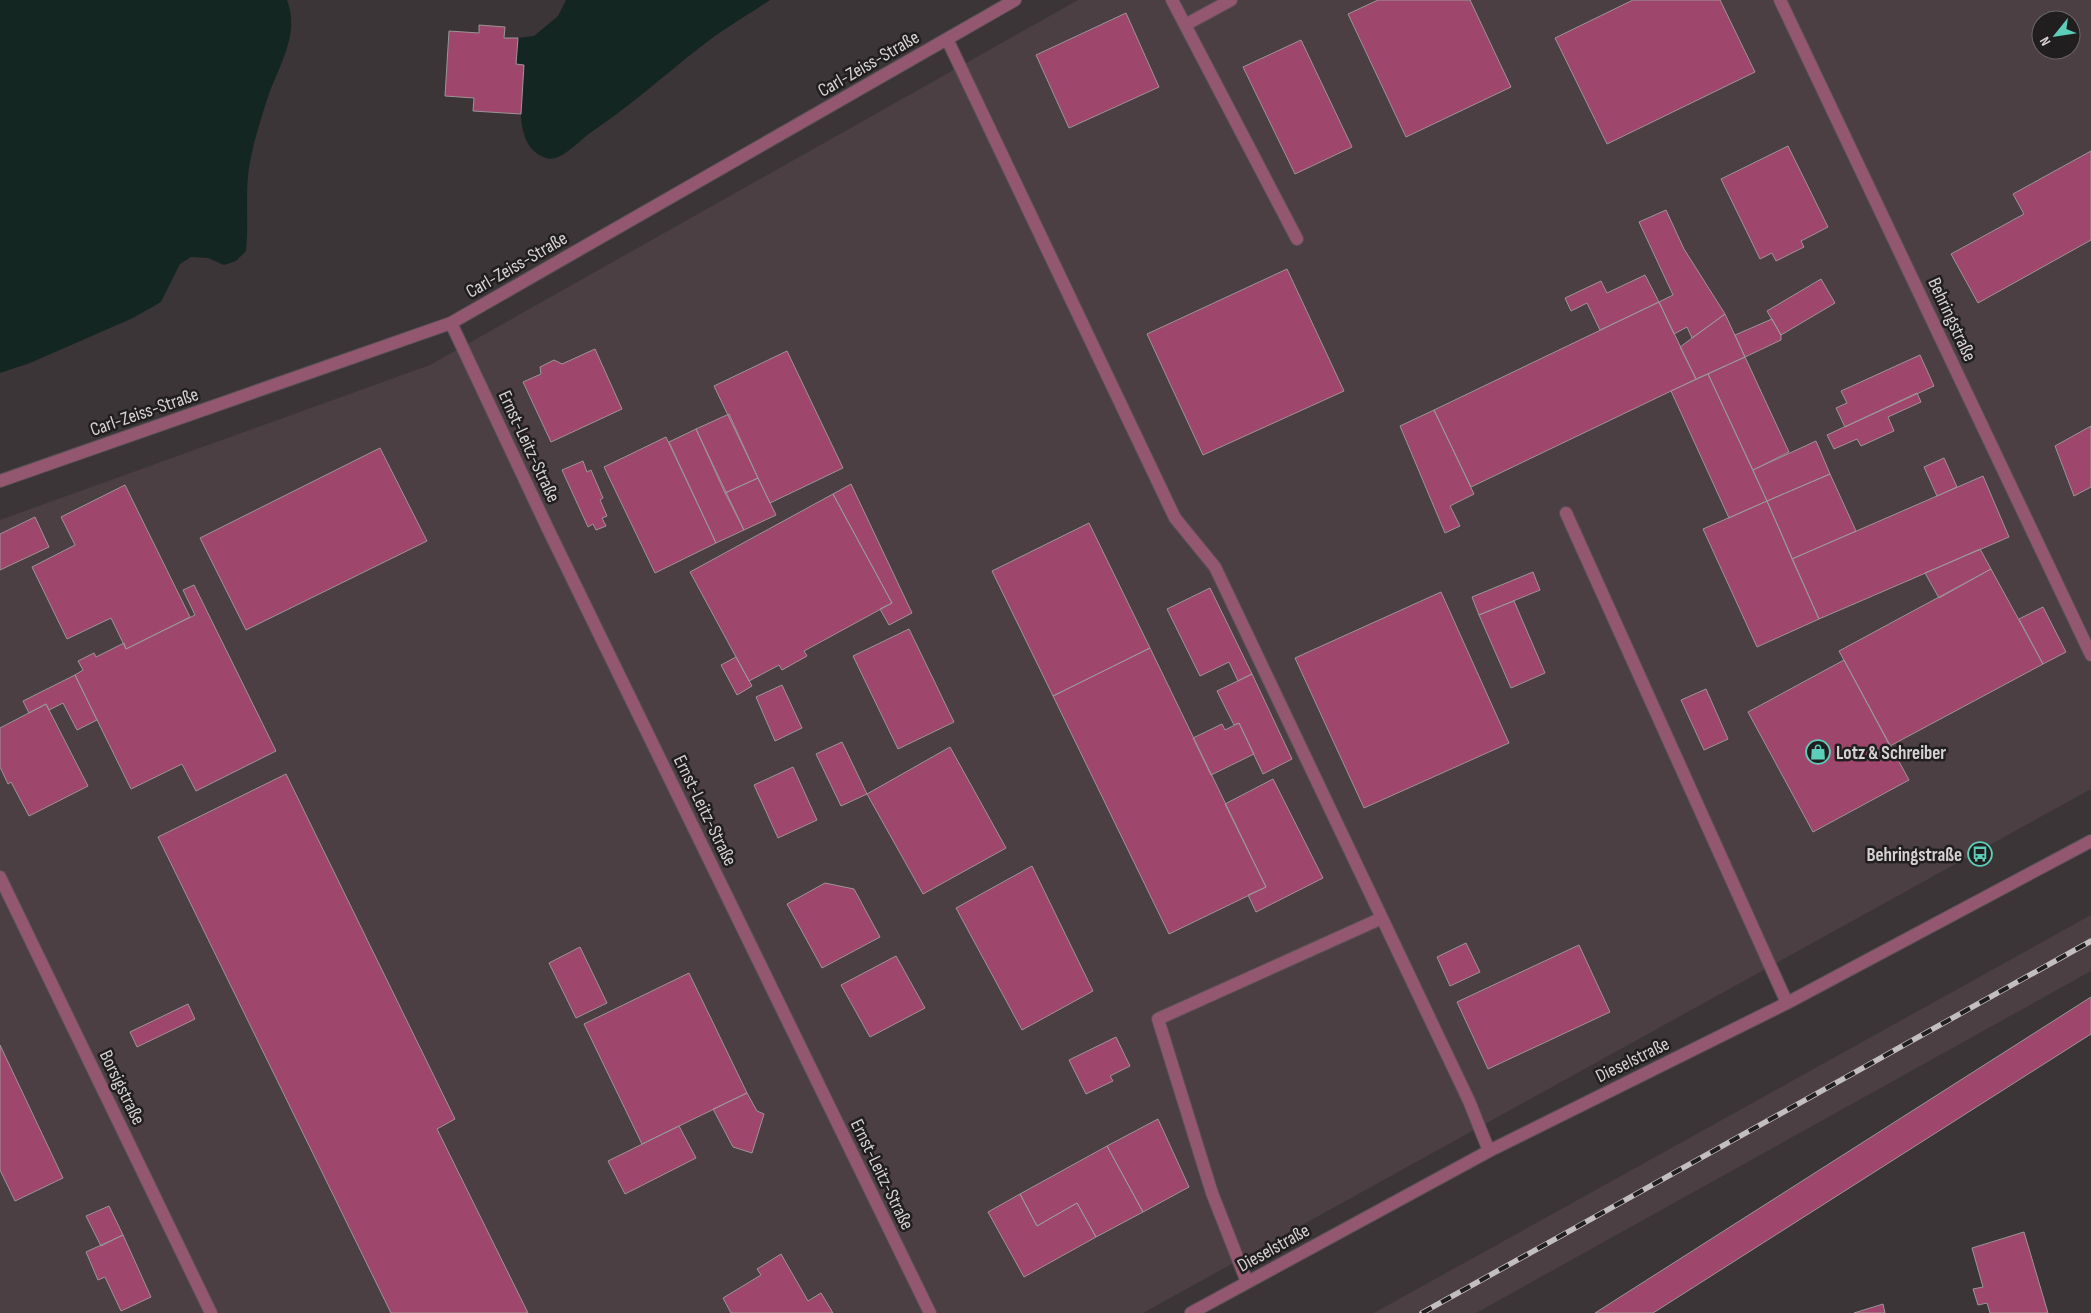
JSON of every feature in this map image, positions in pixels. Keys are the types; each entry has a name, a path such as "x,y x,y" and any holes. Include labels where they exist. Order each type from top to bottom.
{"street":[{"name":"Carl-Zeiss-Straße","path":"0,481 451,323 1015,0"},
{"path":"1172,0 1297,239"},
{"path":"1186,25 1232,0"},
{"name":"Behringstraße","path":"1780,0 2091,655"},
{"path":"947,39 1175,518 1215,567 1469,1101 1489,1151"},
{"name":"Ernst-Leitz-Straße","path":"451,323 552,536 930,1313"},
{"path":"1566,513 1787,1003"},
{"name":"Dieselstraße","path":"1191,1313 1489,1151 1787,1003 2091,841"},
{"name":"Borsigstraße","path":"0,877 212,1313"},
{"path":"1247,1282 1212,1193 1158,1019 1382,918"}],"shaded area":[{"path":"0,0 287,0 291,24 287,48 266,103 249,168 246,251 236,261 224,265 208,258 191,257 180,264 161,302 133,318 30,363 0,373"},
{"path":"566,0 770,0 706,42 569,150 551,159 535,152 528,143 523,131 521,104 524,66 516,64 518,38 534,36 558,16"},
{"path":"1078,0 2091,0 2091,789 1143,1313 0,1313 0,520 430,365"},
{"path":"2091,915 2091,971 1476,1313 1374,1313"}],"building":[{"path":"1378,0 1470,0 1511,87 1406,137 1348,14"},
{"path":"1633,0 1720,0 1755,72 1607,144 1555,38"},
{"path":"1126,13 1159,87 1069,128 1036,55"},
{"path":"479,25 505,27 504,38 518,38 516,64 524,65 521,114 473,111 474,98 445,96 449,31 479,33"},
{"path":"1301,40 1352,147 1295,174 1243,67"},
{"path":"1788,146 1828,227 1801,241 1804,247 1776,261 1772,253 1760,259 1721,179"},
{"path":"2091,151 2091,240 1978,303 1951,254 2024,214 2013,194"},
{"path":"1666,210 1684,249 1725,314 1692,338 1687,327 1674,334 1659,302 1673,295 1639,222"},
{"path":"1287,269 1344,391 1203,455 1147,334"},
{"path":"1645,275 1659,302 1600,330 1587,303 1571,311 1565,298 1601,281 1607,293"},
{"path":"1821,279 1835,303 1781,335 1767,311"},
{"path":"1659,302 1696,379 1471,487 1434,410"},
{"path":"1725,314 1745,357 1696,379 1680,347"},
{"path":"1772,319 1781,335 1781,340 1745,357 1735,335"},
{"path":"595,349 622,409 551,442 523,382 541,374 540,367 554,360 562,364"},
{"path":"787,351 843,468 770,503 714,386"},
{"path":"1920,355 1934,386 1845,427 1836,408 1847,403 1841,391"},
{"path":"1745,357 1789,452 1753,470 1708,374"},
{"path":"1708,374 1767,501 1729,518 1671,391"},
{"path":"1917,393 1921,402 1888,417 1894,431 1861,446 1857,439 1834,449 1827,435"},
{"path":"1434,410 1474,494 1450,506 1460,526 1445,533 1400,426"},
{"path":"729,414 758,478 725,493 696,429"},
{"path":"2091,426 2091,487 2074,496 2055,446"},
{"path":"696,429 744,530 716,543 669,442"},
{"path":"666,437 716,543 655,573 604,467"},
{"path":"1816,441 1830,474 1767,501 1753,470"},
{"path":"380,448 427,541 246,630 200,538"},
{"path":"1944,458 1957,487 1937,496 1924,467"},
{"path":"583,461 587,472 591,470 603,498 600,500 607,516 602,518 606,526 596,530 593,524 588,527 562,470"},
{"path":"1830,474 1856,531 1792,559 1767,501"},
{"path":"1983,476 2009,537 1819,619 1792,559"},
{"path":"758,478 776,515 744,530 725,493"},
{"path":"851,484 912,613 889,625 880,609 892,603 833,494"},
{"path":"125,485 190,617 126,649 111,618 67,639 32,567 75,545 61,517"},
{"path":"833,494 892,603 804,651 807,656 782,670 779,665 749,681 690,572"},
{"path":"1767,501 1819,619 1757,647 1703,529"},
{"path":"35,517 49,547 0,570 0,534"},
{"path":"1089,523 1150,648 1053,696 992,571"},
{"path":"1980,549 1991,569 1939,598 1925,573"},
{"path":"1991,569 2043,664 1890,746 1839,651"},
{"path":"1533,572 1540,590 1479,615 1472,597"},
{"path":"194,585 276,751 196,791 182,764 131,789 75,675 83,670 78,661 94,653 96,657 124,643 126,649 195,615 183,590"},
{"path":"1210,588 1252,674 1238,681 1229,662 1200,676 1167,609"},
{"path":"1441,592 1509,743 1364,808 1295,658"},
{"path":"1514,601 1545,673 1511,688 1479,615"},
{"path":"2043,607 2066,652 2043,664 2019,619"},
{"path":"909,629 954,722 898,749 853,656"},
{"path":"1150,648 1266,887 1169,934 1053,696"},
{"path":"736,657 752,686 737,695 721,665"},
{"path":"1844,660 1909,780 1813,832 1748,712"},
{"path":"1252,674 1292,759 1263,774 1239,723 1234,725 1217,691"},
{"path":"75,675 97,720 77,730 63,703 49,710 46,704 29,713 23,701"},
{"path":"782,685 802,728 775,741 756,697"},
{"path":"1706,689 1728,739 1704,750 1681,700"},
{"path":"46,704 88,786 29,816 11,782 8,784 0,767 0,728"},
{"path":"1239,723 1254,754 1211,775 1193,738 1222,724 1225,730"},
{"path":"842,742 867,794 841,806 816,754"},
{"path":"950,747 1006,848 923,894 867,794"},
{"path":"793,767 817,820 778,838 754,785"},
{"path":"286,774 455,1119 437,1129 528,1313 391,1313 158,837"},
{"path":"1273,779 1323,878 1256,912 1248,895 1266,887 1225,804"},
{"path":"1032,866 1093,991 1022,1030 956,908"},
{"path":"825,883 854,889 880,937 822,968 787,904"},
{"path":"1466,943 1480,972 1450,986 1437,957"},
{"path":"1579,945 1610,1012 1488,1069 1457,1002"},
{"path":"580,947 607,1003 576,1018 549,963"},
{"path":"896,956 925,1008 870,1037 841,985"},
{"path":"689,973 747,1093 642,1144 584,1024"},
{"path":"2091,997 2091,1034 1653,1313 1595,1313"},
{"path":"188,1004 195,1019 137,1047 130,1032"},
{"path":"1116,1037 1130,1066 1110,1076 1113,1081 1086,1094 1069,1060"},
{"path":"0,1045 63,1178 15,1201 0,1170"},
{"path":"747,1093 757,1111 764,1114 752,1153 733,1147 713,1109"},
{"path":"1158,1119 1189,1187 1143,1212 1107,1146"},
{"path":"679,1126 696,1158 625,1194 608,1161"},
{"path":"1107,1146 1143,1212 1096,1237 1077,1203 1037,1226 1020,1194"},
{"path":"1020,1194 1037,1226 1077,1203 1096,1237 1024,1277 988,1212"},
{"path":"109,1206 123,1235 101,1246 86,1216"},
{"path":"2024,1232 2048,1313 1990,1313 1987,1303 1978,1305 1973,1289 1983,1287 1972,1248"},
{"path":"123,1235 151,1297 121,1311 105,1277 98,1280 86,1252"},
{"path":"781,1254 808,1301 821,1293 833,1313 731,1313 723,1298 761,1275 757,1269"},
{"path":"1883,1304 1885,1313 1854,1313"}],"railway":[{"path":"1422,1313 2091,941"}],"place":[{"name":"Lotz & Schreiber","path":"1818,752"},
{"name":"Behringstraße","path":"1980,854"}]}
